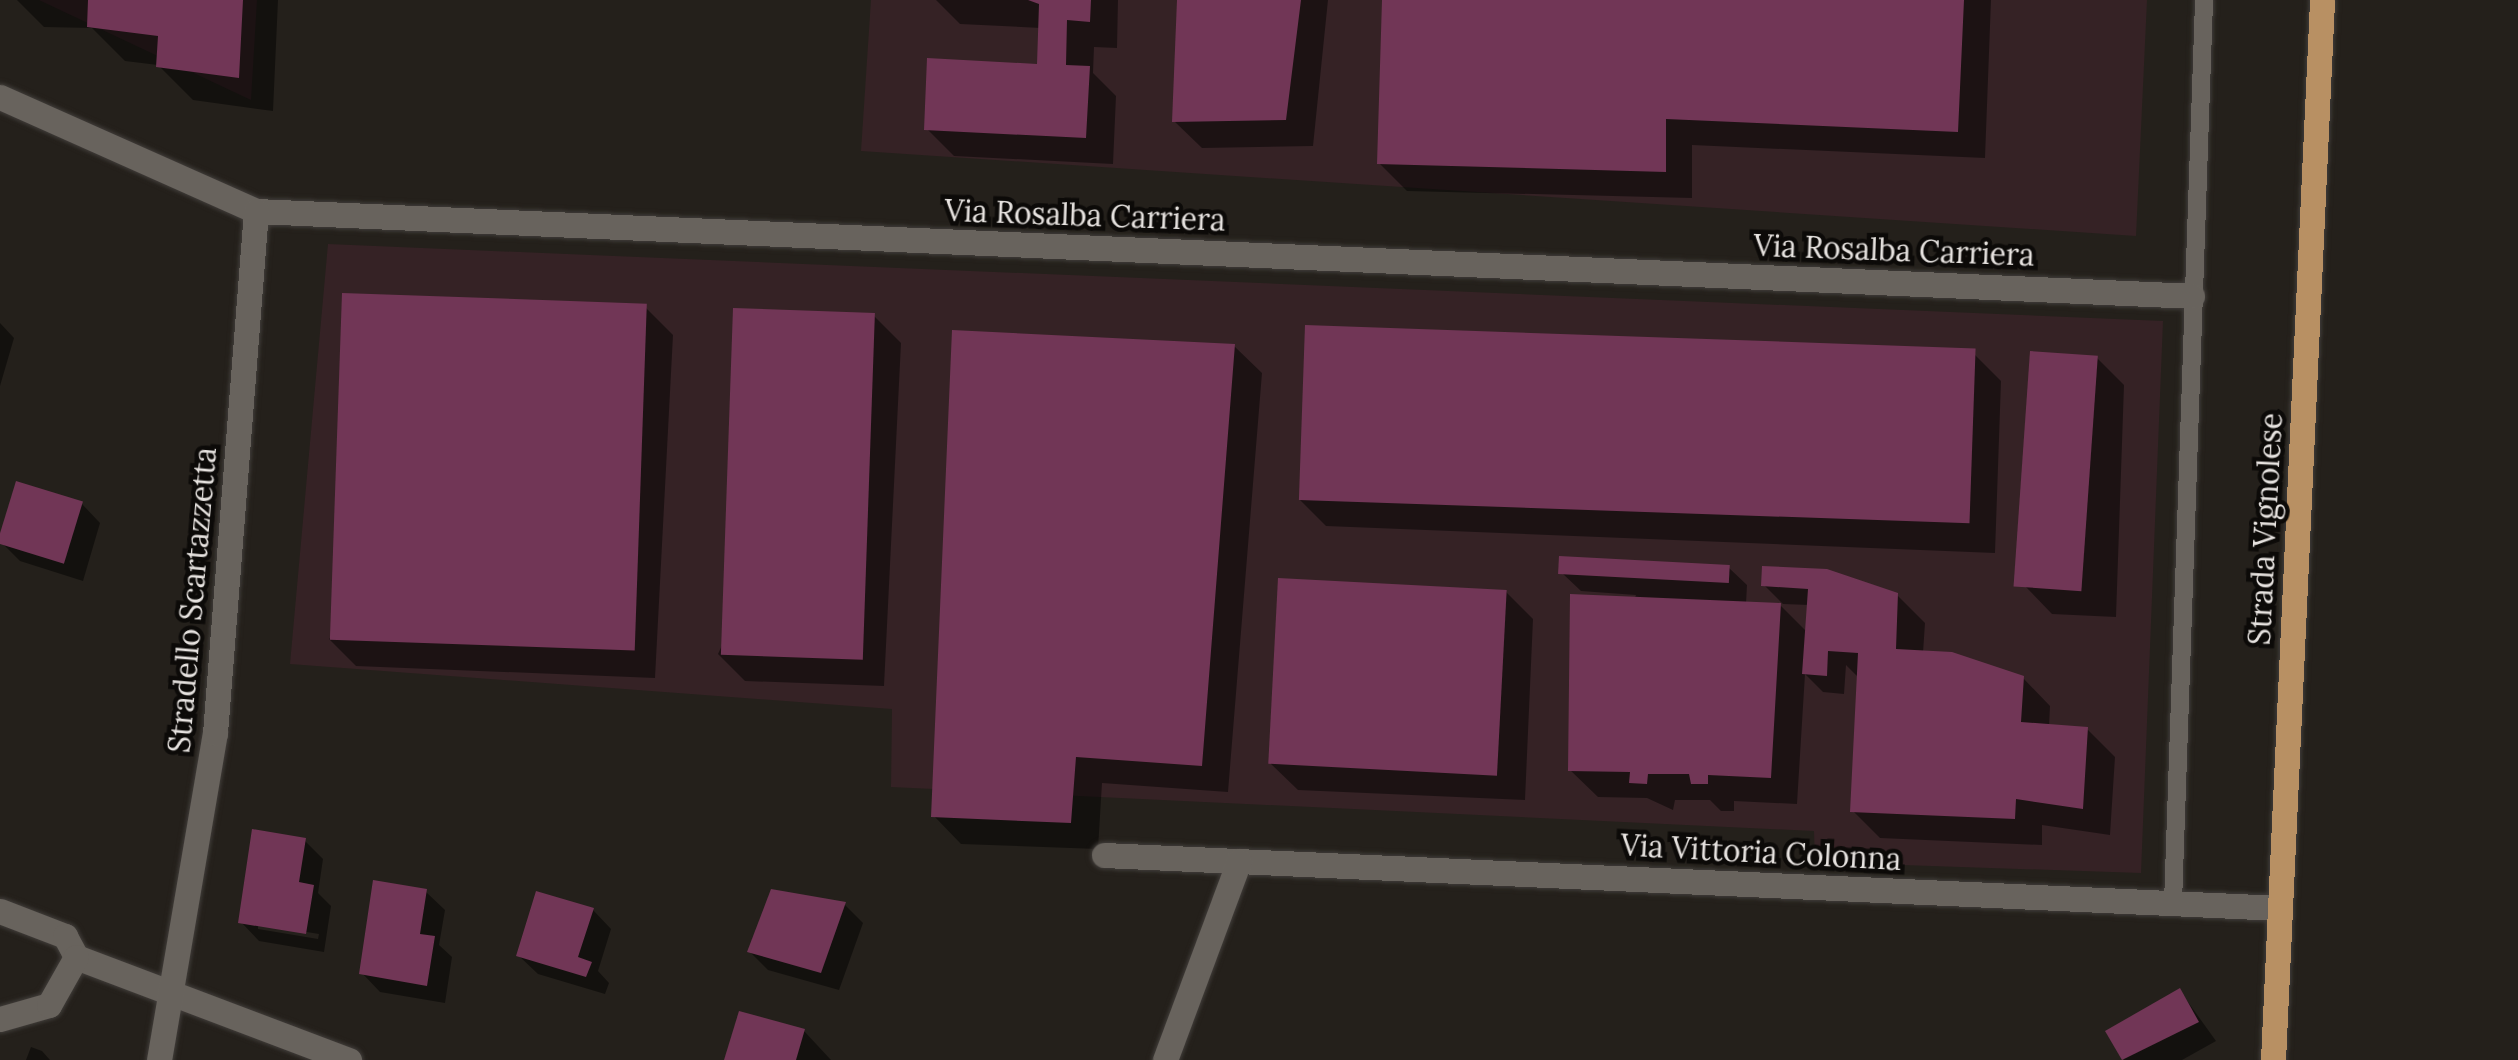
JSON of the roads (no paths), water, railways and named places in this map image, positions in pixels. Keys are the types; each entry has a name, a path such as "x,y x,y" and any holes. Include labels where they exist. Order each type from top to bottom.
{"main road":[{"name":"Strada Vignolese","path":"2273,1060 2322,0"}],"street":[{"name":"Via Rosalba Carriera","path":"0,97 256,211 2192,296"},
{"name":"Stradello Scartazzetta","path":"159,1060 174,992 215,733 256,211"},
{"name":"Via Vittoria Colonna","path":"1104,854 2280,908"},
{"path":"1165,1060 1240,861"},
{"path":"0,911 65,936 76,956 348,1060"},
{"path":"0,1019 49,1005 76,956"}],"lane":[{"path":"2172,904 2204,0"}]}
